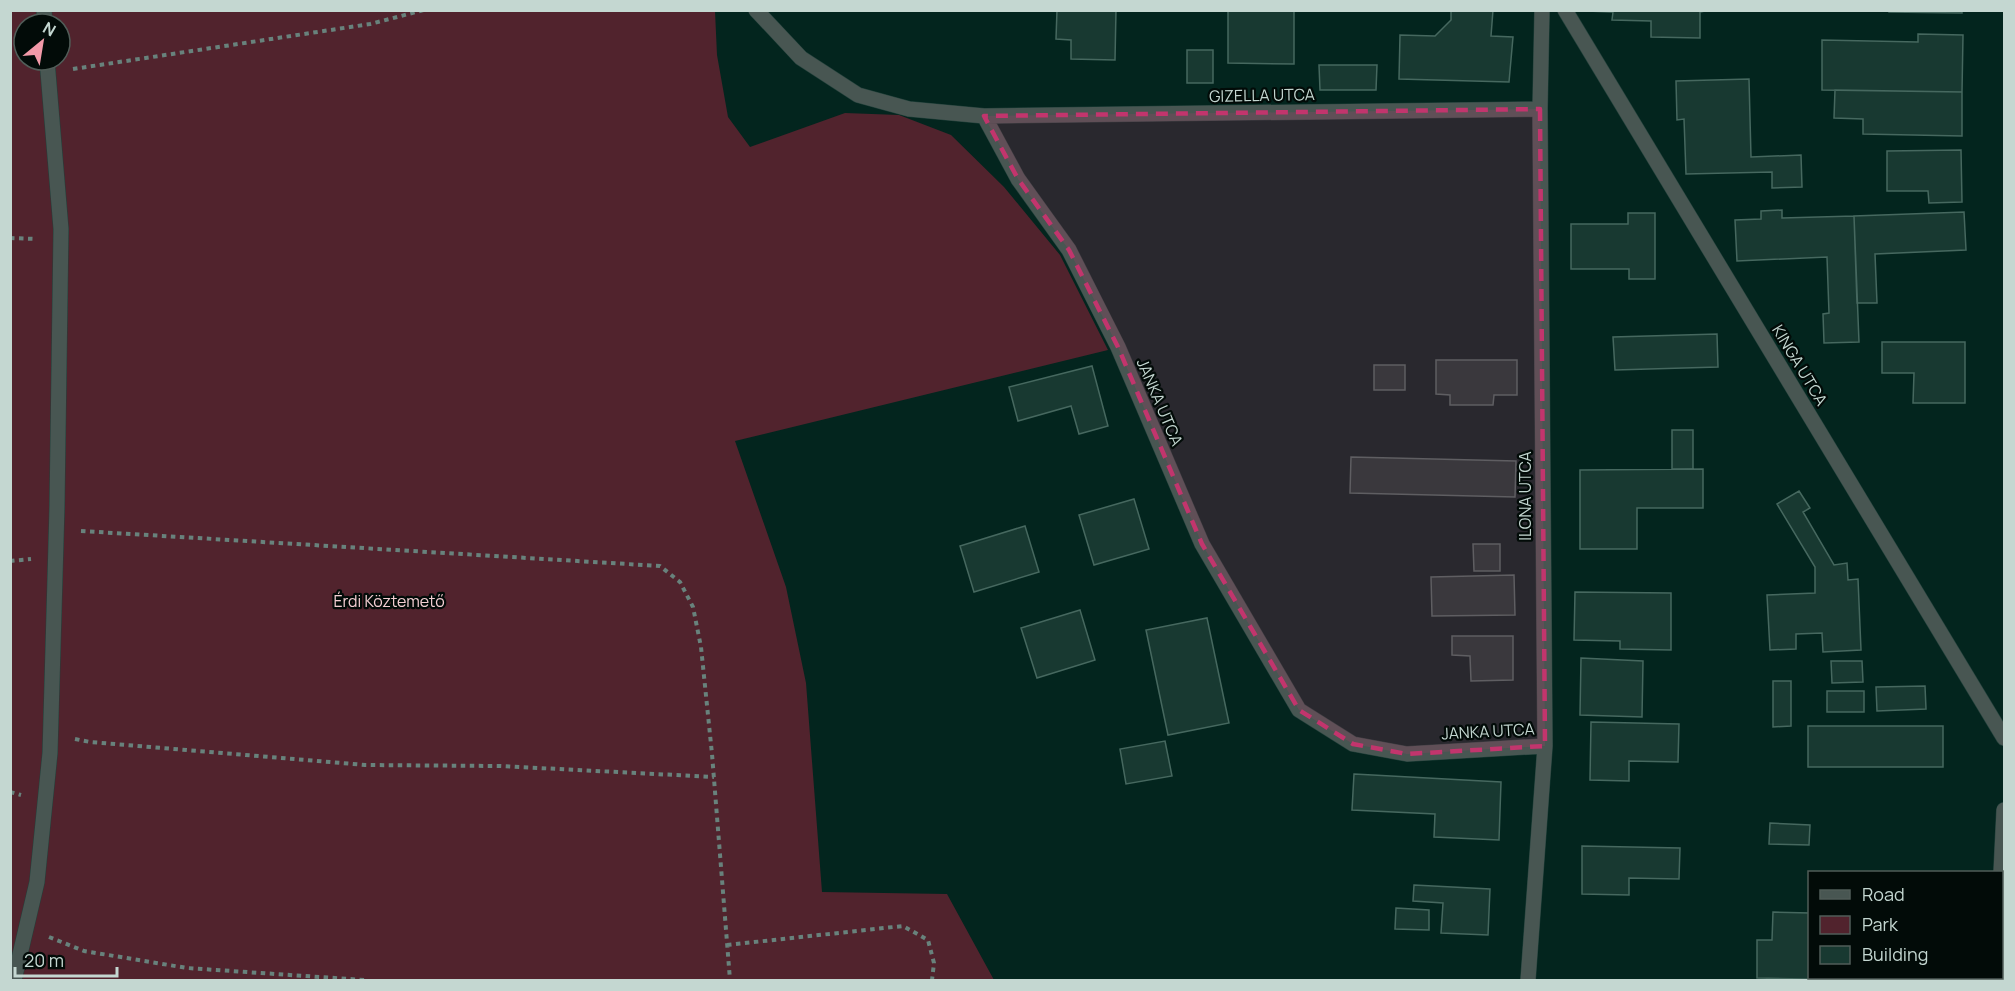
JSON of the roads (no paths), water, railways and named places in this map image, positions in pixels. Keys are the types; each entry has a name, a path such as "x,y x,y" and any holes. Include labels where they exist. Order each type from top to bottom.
{"street":[{"path":"756,10 801,58 858,95 909,109 984,116"},
{"name":"ILONA UTCA","path":"1528,981 1545,746 1540,109 1542,10"},
{"name":"KINGA UTCA","path":"1564,10 2004,738"},
{"path":"14,981 37,882 51,733 57,529 61,229 48,72"},
{"name":"GIZELLA UTCA","path":"984,116 1540,109"},
{"name":"JANKA UTCA","path":"984,116 1018,179 1069,250 1118,347 1202,544 1299,710 1353,744 1407,754 1545,746"},
{"path":"2001,871 2004,810"}],"park label":[{"name":"Érdi Köztemető","path":"389,601"}]}
